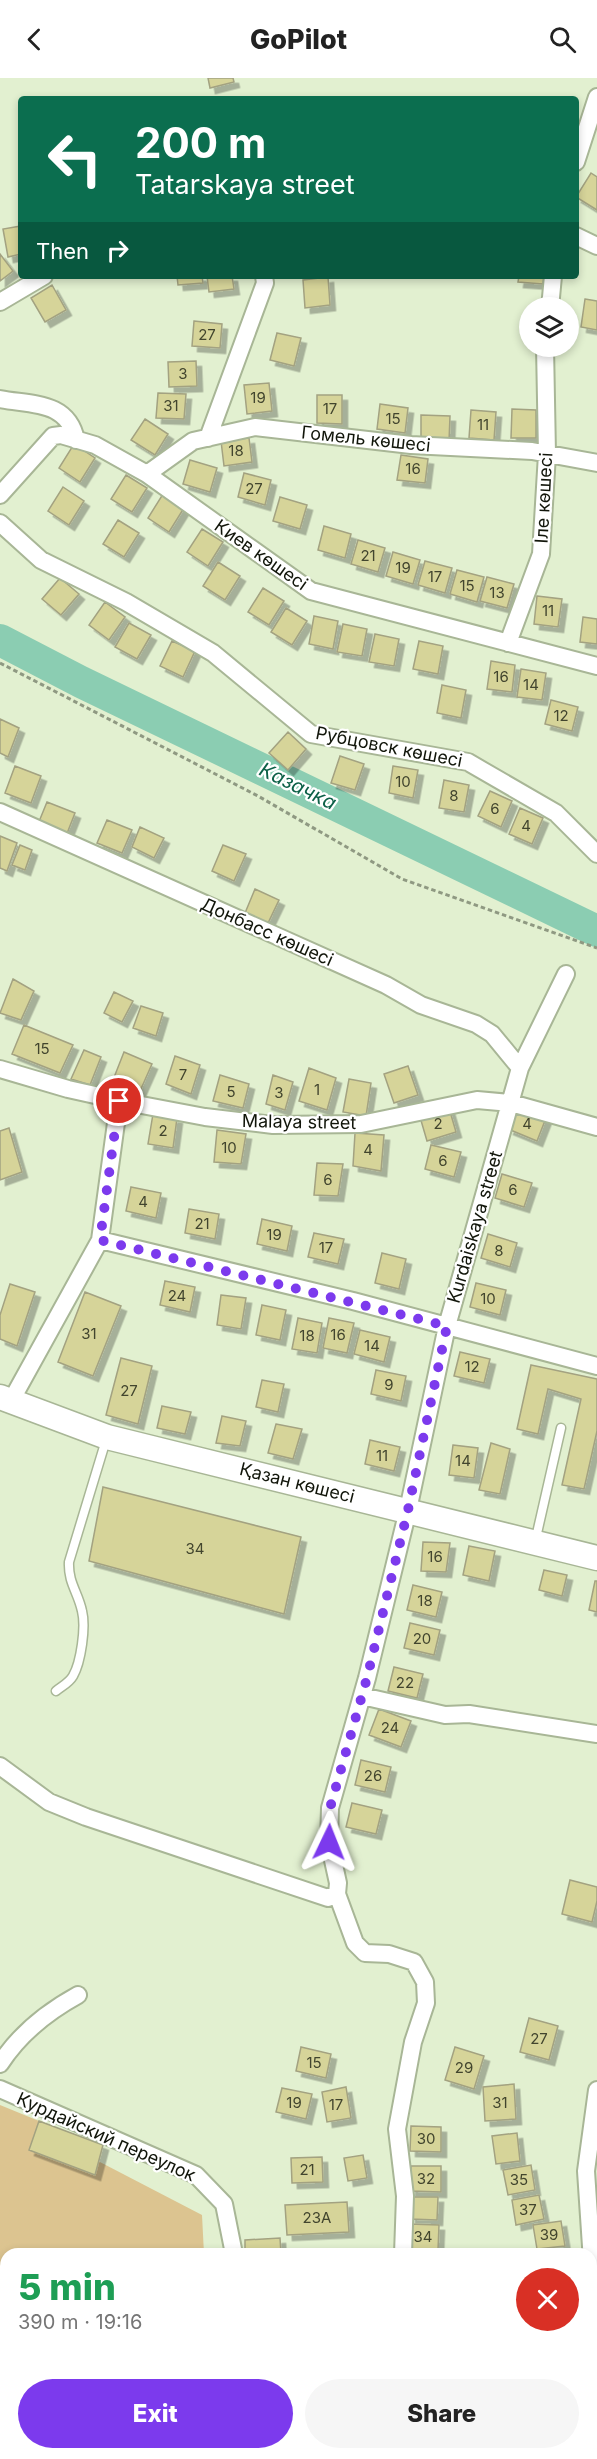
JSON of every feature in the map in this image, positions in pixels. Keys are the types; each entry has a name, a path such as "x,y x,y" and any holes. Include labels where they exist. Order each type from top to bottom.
{"street":[{"path":"579,153 597,97"},
{"path":"579,237 597,246"},
{"path":"0,302 40,279"},
{"path":"208,438 265,283 264,279"},
{"path":"551,297 553,279"},
{"name":"Іле көшесі","path":"508,643 541,554 547,454 545,357"},
{"path":"0,399 44,404 50,407 68,422 74,431 76,440"},
{"name":"Гомель көшесі","path":"147,474 193,441 255,427 411,445 547,454 597,463"},
{"name":"Киев көшесі","path":"0,495 53,436 61,435 94,445 147,474 311,591 597,666"},
{"name":"Рубцовск көшесі","path":"0,523 41,560 126,602 213,653 311,734 468,762 556,813 597,854"},
{"name":"Донбасс көшесі","path":"0,812 386,985 421,1005 476,1024 492,1034 520,1068"},
{"name":"Kurdaiskaya street","path":"403,2248 405,2196 397,2129 412,2042 426,2003 424,1982 414,1962 389,1954 364,1953 355,1943 337,1894 338,1883 329,1842 330,1808 362,1696 408,1510 447,1326 520,1068 566,974"},
{"name":"Malaya street","path":"0,1070 119,1101 205,1117 273,1125 361,1124 477,1100 511,1102 597,1127"},
{"path":"5,1399 100,1240 119,1101"},
{"path":"100,1240 447,1326 597,1366"},
{"name":"Қазан көшесі","path":"5,1399 107,1437 597,1558"},
{"path":"362,1696 445,1714 469,1714 597,1734"},
{"path":"0,1766 49,1802 86,1817 328,1898 337,1894"},
{"path":"0,2064 26,2031 55,2007 78,1995"},
{"name":"Курдайский переулок","path":"0,2089 196,2175 224,2204 233,2248"},
{"path":"591,2248 586,2170 597,2090"}],"lane":[{"path":"535,1542 561,1428"},
{"path":"56,1691 69,1682 75,1673 84,1629 82,1612 69,1578 69,1562 107,1437"}],"path":[{"path":"0,663 258,796 402,879 597,948"}],"shaded area":[{"path":"0,2105 39,2121 29,2150 94,2175 98,2161 202,2215 204,2248 0,2248"}],"building":[{"path":"208,78 233,78 234,82 210,88"},
{"path":"591,173 597,177 597,210 579,199 579,192"},
{"path":"18,226 18,255 8,257 3,229"},
{"path":"0,254 13,271 0,281"},
{"path":"177,279 202,279 203,283 178,285"},
{"path":"207,279 232,279 234,289 209,292"},
{"path":"328,279 330,305 305,308 303,280"},
{"path":"518,279 544,279 543,284 518,282"},
{"path":"52,285 66,310 45,322 31,298"},
{"path":"585,299 597,301 597,330 581,327"},
{"path":"194,321 222,324 220,348 192,346"},
{"path":"277,333 301,338 294,366 270,360"},
{"path":"196,361 197,386 169,387 168,362"},
{"path":"269,383 272,411 247,414 244,385"},
{"path":"158,393 186,394 184,419 156,418"},
{"path":"317,395 342,395 342,424 317,423"},
{"path":"380,404 408,408 405,433 377,429"},
{"path":"512,409 536,410 536,438 511,438"},
{"path":"471,410 496,412 494,440 469,438"},
{"path":"421,415 450,416 449,441 421,440"},
{"path":"145,419 168,434 155,455 131,440"},
{"path":"249,438 252,462 224,466 221,441"},
{"path":"74,444 95,458 80,482 59,468"},
{"path":"401,455 428,459 425,483 397,480"},
{"path":"190,460 217,468 210,492 183,484"},
{"path":"244,473 271,480 265,505 238,497"},
{"path":"126,475 147,488 132,512 111,499"},
{"path":"63,487 84,501 69,525 48,511"},
{"path":"163,494 184,508 169,532 148,518"},
{"path":"280,497 307,505 300,529 273,521"},
{"path":"118,520 139,533 124,557 103,544"},
{"path":"324,526 351,534 345,558 318,550"},
{"path":"202,529 223,542 208,566 187,552"},
{"path":"358,540 385,548 378,572 351,564"},
{"path":"393,552 420,560 413,584 386,576"},
{"path":"425,561 452,568 445,593 418,585"},
{"path":"218,562 240,576 225,600 203,586"},
{"path":"457,570 484,577 477,602 450,594"},
{"path":"487,577 514,584 507,608 480,601"},
{"path":"60,578 79,594 61,615 42,599"},
{"path":"263,588 284,601 269,625 248,612"},
{"path":"537,596 562,599 558,627 534,624"},
{"path":"105,602 125,617 109,640 89,625"},
{"path":"286,608 307,621 292,645 271,632"},
{"path":"314,616 338,621 333,649 309,644"},
{"path":"583,617 597,619 597,644 580,642"},
{"path":"129,623 151,635 137,659 115,647"},
{"path":"343,624 367,629 362,656 337,652"},
{"path":"375,634 399,639 394,666 369,662"},
{"path":"172,641 195,651 183,677 160,666"},
{"path":"419,641 443,646 438,674 413,669"},
{"path":"491,661 515,665 512,692 487,689"},
{"path":"521,669 546,673 542,700 517,697"},
{"path":"442,685 466,690 461,718 437,713"},
{"path":"551,700 578,707 572,731 545,724"},
{"path":"0,719 19,728 8,757 0,753"},
{"path":"288,732 306,749 288,770 269,753"},
{"path":"340,756 364,764 355,790 331,783"},
{"path":"15,766 41,776 31,803 5,793"},
{"path":"393,766 418,770 413,798 389,793"},
{"path":"444,780 469,785 464,812 439,808"},
{"path":"490,791 512,801 501,827 478,816"},
{"path":"47,802 75,813 66,836 38,824"},
{"path":"520,808 543,818 532,844 509,834"},
{"path":"107,820 132,830 122,853 97,843"},
{"path":"140,827 164,838 154,858 132,847"},
{"path":"0,836 17,843 7,871 0,868"},
{"path":"20,845 32,850 25,870 12,865"},
{"path":"223,845 246,854 234,881 212,871"},
{"path":"255,889 279,900 268,923 245,913"},
{"path":"13,979 34,991 21,1020 0,1013"},
{"path":"114,992 133,1001 122,1022 104,1013"},
{"path":"141,1006 163,1013 156,1036 133,1028"},
{"path":"24,1025 73,1045 60,1073 12,1054"},
{"path":"84,1050 101,1057 90,1085 71,1079"},
{"path":"124,1052 152,1064 140,1091 113,1080"},
{"path":"175,1056 200,1065 191,1094 166,1084"},
{"path":"408,1066 418,1095 394,1103 384,1074"},
{"path":"309,1068 336,1078 327,1110 299,1101"},
{"path":"220,1075 249,1084 243,1108 213,1101"},
{"path":"273,1075 293,1082 285,1110 266,1104"},
{"path":"349,1079 371,1083 366,1116 343,1112"},
{"path":"518,1106 546,1118 537,1141 508,1129"},
{"path":"449,1108 456,1132 427,1141 420,1117"},
{"path":"153,1114 177,1118 173,1148 148,1144"},
{"path":"9,1128 22,1172 0,1180 0,1131"},
{"path":"217,1130 246,1134 241,1164 214,1162"},
{"path":"355,1133 384,1135 381,1171 353,1166"},
{"path":"431,1145 461,1152 454,1177 425,1169"},
{"path":"317,1163 343,1164 338,1196 314,1195"},
{"path":"502,1174 532,1183 524,1207 495,1198"},
{"path":"131,1187 161,1193 156,1218 126,1211"},
{"path":"189,1209 219,1214 215,1239 185,1233"},
{"path":"262,1219 292,1226 287,1251 257,1244"},
{"path":"314,1233 344,1239 338,1264 308,1257"},
{"path":"488,1234 517,1243 510,1267 481,1258"},
{"path":"382,1253 406,1259 399,1289 375,1283"},
{"path":"165,1281 195,1287 190,1312 160,1305"},
{"path":"476,1283 506,1290 500,1315 470,1307"},
{"path":"10,1284 35,1292 17,1346 0,1339 0,1315"},
{"path":"85,1292 121,1306 93,1376 58,1362"},
{"path":"221,1295 246,1298 241,1329 217,1325"},
{"path":"262,1305 286,1310 280,1340 256,1335"},
{"path":"298,1318 322,1323 317,1353 292,1349"},
{"path":"329,1318 354,1323 347,1353 323,1348"},
{"path":"360,1330 390,1337 384,1362 354,1354"},
{"path":"460,1352 490,1359 484,1383 454,1376"},
{"path":"121,1358 152,1366 138,1424 106,1415"},
{"path":"531,1365 597,1379 597,1431 584,1489 562,1485 581,1399 548,1389 538,1434 517,1429"},
{"path":"376,1370 406,1376 401,1401 371,1394"},
{"path":"262,1380 284,1384 278,1412 256,1407"},
{"path":"162,1406 191,1412 185,1434 157,1428"},
{"path":"222,1416 246,1421 240,1446 216,1443"},
{"path":"276,1424 302,1429 293,1459 268,1453"},
{"path":"370,1440 400,1447 394,1471 365,1464"},
{"path":"491,1443 510,1449 500,1494 479,1490"},
{"path":"453,1445 478,1448 474,1478 449,1475"},
{"path":"103,1487 301,1537 284,1614 89,1561"},
{"path":"423,1542 450,1543 446,1572 421,1571"},
{"path":"469,1546 495,1551 489,1581 463,1575"},
{"path":"544,1570 567,1575 562,1596 539,1590"},
{"path":"595,1581 597,1581 597,1612 589,1610"},
{"path":"413,1585 442,1592 436,1617 407,1610"},
{"path":"410,1623 440,1630 434,1655 404,1648"},
{"path":"394,1667 423,1674 417,1698 388,1691"},
{"path":"379,1709 411,1721 401,1747 369,1735"},
{"path":"361,1760 391,1767 385,1792 355,1785"},
{"path":"352,1803 382,1810 376,1834 346,1827"},
{"path":"570,1880 597,1887 597,1901 592,1922 562,1914"},
{"path":"529,2018 558,2026 549,2060 520,2052"},
{"path":"301,2047 331,2054 326,2078 296,2071"},
{"path":"455,2047 484,2056 474,2089 445,2080"},
{"path":"514,2084 516,2119 485,2121 483,2087"},
{"path":"346,2087 351,2118 327,2122 322,2092"},
{"path":"282,2088 312,2094 306,2119 276,2112"},
{"path":"39,2121 103,2145 95,2175 29,2150"},
{"path":"411,2126 441,2127 441,2152 410,2151"},
{"path":"517,2133 520,2161 496,2164 492,2136"},
{"path":"363,2155 367,2178 348,2181 344,2158"},
{"path":"322,2157 323,2182 292,2183 291,2158"},
{"path":"531,2165 535,2190 508,2195 503,2170"},
{"path":"411,2166 441,2166 441,2192 410,2191"},
{"path":"539,2195 544,2219 516,2225 512,2200"},
{"path":"410,2197 438,2197 437,2220 410,2219"},
{"path":"347,2202 349,2232 287,2235 285,2205"},
{"path":"561,2221 565,2246 537,2248 533,2225"},
{"path":"408,2224 439,2225 438,2248 408,2248"},
{"path":"280,2238 281,2248 245,2248 245,2240"}],"waterway":[{"name":"Казачка","path":"0,640 81,682 597,931"}],"route":[{"path":"119,1101 100,1240 447,1326 408,1510 367,1678 330,1808 329,1842"}]}
